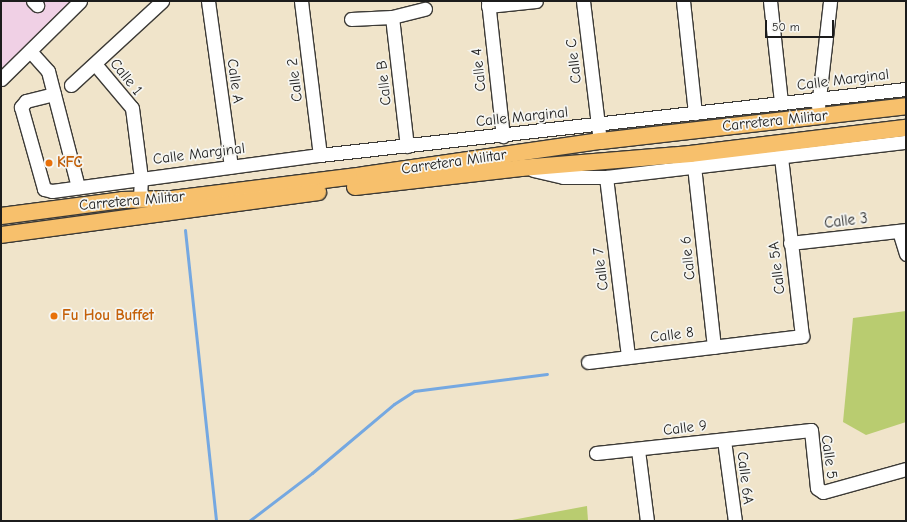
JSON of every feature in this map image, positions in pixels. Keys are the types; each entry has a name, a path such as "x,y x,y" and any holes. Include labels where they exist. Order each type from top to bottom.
{"main road":[{"name":"Carretera Militar","path":"1,216 103,202 140,199 172,199 364,175 601,141 906,106"},
{"path":"692,160 710,142 803,130 818,117 824,122 838,127 906,119"},
{"name":"Carretera Militar","path":"1,235 334,190 521,168 692,160 906,128"}],"street":[{"path":"1,79 80,1"},
{"name":"Calle 1","path":"141,178 132,108 95,64 162,1"},
{"name":"Calle A","path":"208,1 230,166"},
{"name":"Calle 2","path":"301,1 320,155"},
{"path":"488,3 536,1"},
{"name":"Calle C","path":"583,1 601,141"},
{"path":"682,1 695,113"},
{"path":"770,1 781,103"},
{"path":"818,117 830,1"},
{"name":"Calle 4","path":"488,3 503,136"},
{"path":"351,19 392,17 426,8"},
{"name":"Calle B","path":"392,17 407,146"},
{"path":"30,51 48,71 78,188"},
{"path":"71,85 95,64"},
{"name":"Calle Marginal","path":"54,94 26,101 21,107 44,189 52,191 78,188 101,183 320,155 503,136 906,88"},
{"path":"521,168 564,177 606,177 692,160 781,156 906,142"},
{"name":"Calle 5A","path":"760,341 802,336 781,156"},
{"name":"Calle 6","path":"692,160 714,347"},
{"name":"Calle 7","path":"606,177 628,357"},
{"name":"Calle Marginal","path":"140,199 141,178"},
{"path":"101,183 103,202"},
{"path":"903,230 906,254"},
{"name":"Calle 3","path":"790,243 903,230"},
{"name":"Calle 8","path":"588,362 760,341"},
{"name":"Calle 5","path":"763,435 811,430 817,488 823,492 906,469"},
{"name":"Calle 9","path":"596,454 763,435"},
{"name":"Calle 6A","path":"724,440 735,521"},
{"path":"638,450 647,521"}],"shaded area":[{"path":"1,1 72,1 1,89"}],"green space":[{"path":"906,311 906,422 866,435 843,422 853,318"},
{"path":"587,506 588,521 507,521"}],"waterway":[{"path":"185,230 216,521"},
{"path":"249,521 312,473 394,404 414,391 547,374"}],"place":[{"name":"KFC","path":"49,163"},
{"name":"Fu Hou Buffet","path":"54,316"}]}
